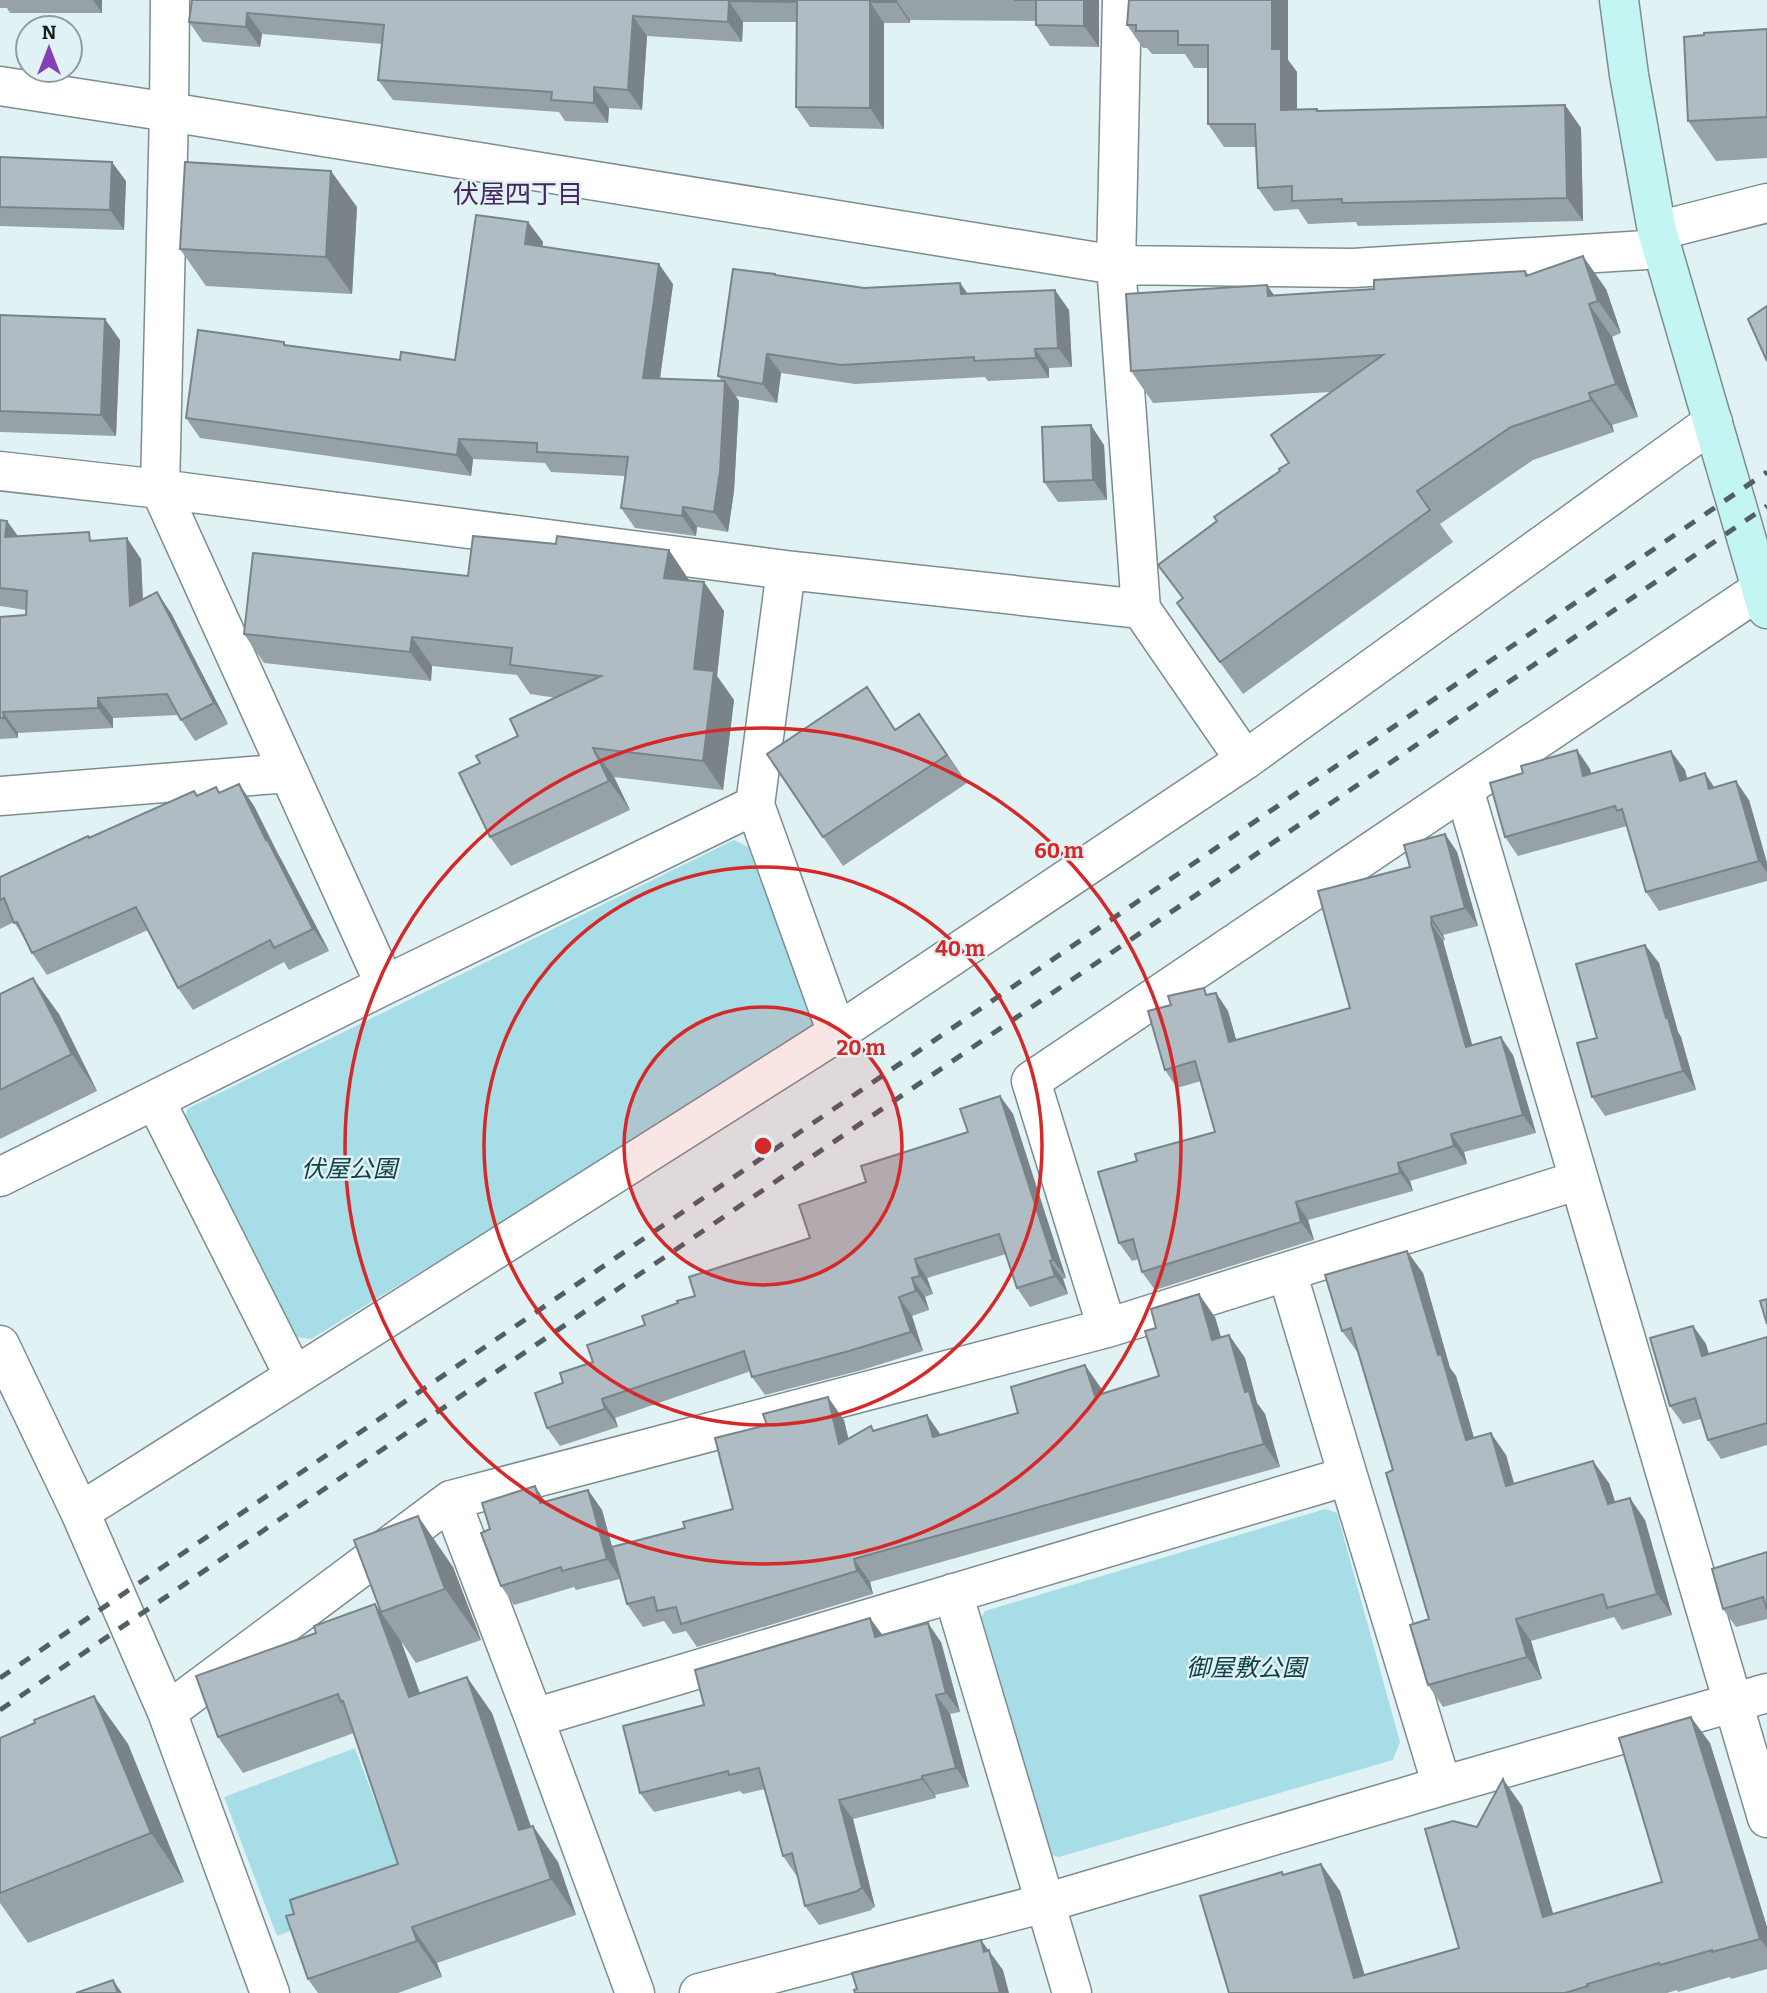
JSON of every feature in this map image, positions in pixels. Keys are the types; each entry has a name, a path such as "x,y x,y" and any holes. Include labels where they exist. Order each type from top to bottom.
{"street":[{"path":"170,0 160,489 385,985"},
{"path":"1122,0 1116,265 1141,609 1245,760"},
{"path":"1107,1328 1031,1081 1464,789 1764,599 1660,240 1629,75 1619,0"},
{"path":"0,86 1116,265 1353,268 1660,240 1767,203"},
{"path":"80,1512 837,1033 1245,760 1713,422"},
{"path":"0,471 160,489 786,570 1141,609"},
{"path":"786,570 755,805 837,1033"},
{"path":"0,796 289,773"},
{"path":"1464,789 1579,1180 1750,1698 1767,1818"},
{"path":"0,1177 755,805"},
{"path":"155,1100 294,1376"},
{"path":"167,1712 451,1500 1107,1328 1579,1180"},
{"path":"1287,1272 1441,1786"},
{"path":"0,1345 80,1512 167,1712 270,1993"},
{"path":"534,1718 1348,1476"},
{"path":"451,1500 635,1993"},
{"path":"953,1593 1072,1993"},
{"path":"699,1993 1045,1903 1750,1698"}],"green space":[{"name":"伏屋公園","path":"734,840 752,849 815,1030 311,1339 290,1336 185,1129 187,1109"},
{"name":"御屋敷公園","path":"1325,1509 1337,1513 1400,1742 1393,1760 1059,1857 1044,1853 975,1630 985,1611"},
{"path":"355,1748 407,1887 277,1936 224,1797"}],"building":[{"path":"192,0 896,0 896,2 870,2 870,108 796,107 797,2 729,1 728,22 633,16 628,90 594,87 594,103 551,100 552,92 378,80 384,25 247,13 246,27 189,22"},
{"path":"1036,0 1084,0 1084,26 1036,25"},
{"path":"1129,0 1272,0 1272,49 1281,49 1281,110 1565,105 1567,198 1342,203 1342,199 1292,201 1292,186 1258,188 1255,124 1208,124 1208,45 1178,45 1178,31 1136,31 1136,25 1127,25"},
{"path":"1767,29 1767,117 1688,121 1684,37"},
{"path":"0,157 112,162 110,210 0,207"},
{"path":"185,162 331,171 326,257 180,249"},
{"path":"476,215 528,222 525,244 659,264 643,378 725,381 720,471 714,512 683,507 682,516 621,508 628,457 537,452 537,443 459,439 457,455 186,418 198,330 284,342 284,345 400,360 401,352 455,360"},
{"path":"1583,256 1598,301 1589,304 1616,384 1589,393 1591,400 1511,427 1417,491 1430,510 1220,662 1177,603 1183,598 1158,565 1217,521 1214,517 1289,463 1271,435 1383,355 1131,371 1126,294 1267,285 1268,296 1374,289 1374,280 1525,271 1526,276"},
{"path":"733,269 864,288 960,283 961,294 1055,290 1058,348 1035,349 1036,358 974,361 974,357 841,365 767,354 763,384 718,376"},
{"path":"1767,306 1767,361 1748,319"},
{"path":"0,315 105,319 101,415 0,411"},
{"path":"1091,425 1093,480 1044,482 1042,427"},
{"path":"0,520 7,521 5,537 89,532 90,541 127,538 130,606 157,592 214,703 181,720 167,694 98,698 98,708 3,712 4,718 0,718 0,617 26,615 27,591 0,588"},
{"path":"473,536 556,544 557,536 669,550 664,578 704,582 694,669 714,671 703,761 593,748 609,781 490,837 459,773 480,763 476,756 518,736 510,719 601,676 510,665 512,648 412,637 410,652 244,634 253,553 468,576"},
{"path":"867,687 895,730 919,714 947,755 823,837 767,754"},
{"path":"1577,750 1583,776 1671,751 1680,781 1705,773 1709,789 1736,781 1759,861 1646,892 1622,809 1617,811 1615,806 1505,837 1490,783 1523,773 1521,766"},
{"path":"239,784 313,929 274,948 270,940 178,988 136,907 32,953 17,922 14,923 4,898 0,900 0,877 194,791 197,796 216,787 219,793"},
{"path":"1445,834 1465,908 1431,917 1431,923 1466,1047 1501,1037 1523,1115 1451,1134 1454,1146 1398,1163 1400,1173 1296,1202 1301,1222 1142,1272 1133,1239 1119,1243 1098,1172 1137,1161 1135,1154 1215,1132 1195,1061 1165,1070 1148,1011 1171,1005 1168,996 1204,988 1206,995 1216,993 1229,1042 1350,1008 1318,891 1410,867 1404,845"},
{"path":"1645,945 1683,1071 1592,1097 1577,1043 1597,1038 1576,964"},
{"path":"33,978 72,1054 0,1090 0,994"},
{"path":"1000,1096 1053,1260 1050,1261 1055,1276 1017,1288 999,1234 915,1259 920,1276 912,1278 916,1291 899,1297 911,1332 752,1377 744,1351 602,1399 605,1409 547,1428 535,1393 563,1383 560,1373 593,1362 587,1345 645,1325 642,1316 695,1296 689,1277 810,1238 799,1205 866,1182 861,1166 968,1132 960,1109"},
{"path":"1407,1251 1466,1440 1491,1433 1506,1486 1593,1461 1608,1504 1630,1498 1657,1594 1607,1608 1603,1594 1516,1619 1527,1657 1428,1685 1410,1625 1429,1619 1386,1473 1393,1470 1351,1328 1342,1331 1325,1275"},
{"path":"1199,1294 1212,1340 1229,1335 1245,1392 1249,1391 1264,1444 854,1559 857,1571 681,1624 676,1607 657,1611 654,1597 627,1604 612,1547 685,1528 683,1522 733,1509 715,1438 767,1425 763,1414 828,1397 839,1444 871,1426 873,1431 927,1415 933,1437 1018,1413 1011,1387 1085,1365 1095,1396 1159,1376 1145,1331 1156,1328 1151,1309"},
{"path":"1767,1299 1767,1324 1760,1301"},
{"path":"1693,1326 1702,1356 1767,1337 1767,1423 1708,1440 1695,1398 1670,1406 1650,1338"},
{"path":"535,1486 540,1503 588,1490 607,1559 562,1571 561,1567 501,1586 481,1533 490,1529 482,1503"},
{"path":"418,1516 445,1589 381,1612 354,1540"},
{"path":"1767,1552 1767,1610 1763,1597 1723,1609 1712,1569"},
{"path":"375,1604 409,1697 467,1677 519,1830 533,1826 551,1879 412,1927 417,1941 308,1979 286,1916 294,1914 290,1900 398,1864 343,1701 341,1702 338,1694 218,1737 196,1676 316,1633 314,1626"},
{"path":"870,1618 875,1637 928,1623 946,1693 936,1695 956,1768 839,1800 862,1888 805,1906 792,1853 783,1856 759,1768 729,1775 728,1771 640,1793 623,1726 704,1705 695,1670"},
{"path":"94,1696 151,1833 0,1893 0,1738 35,1723 34,1720"},
{"path":"1691,1717 1760,1939 1660,1965 1659,1963 1565,1993 1229,1993 1200,1896 1282,1872 1283,1875 1321,1864 1354,1978 1459,1948 1425,1829 1453,1821 1477,1827 1503,1779 1543,1917 1662,1882 1619,1738"},
{"path":"981,1940 984,1952 989,1950 1000,1993 855,1993 854,1990 857,1989 852,1973"},
{"path":"113,1980 118,1993 76,1993"}],"railway":[{"path":"0,1678 1767,472"},
{"path":"0,1710 1767,506"}],"district":[{"name":"伏屋四丁目","path":"518,194"}]}
